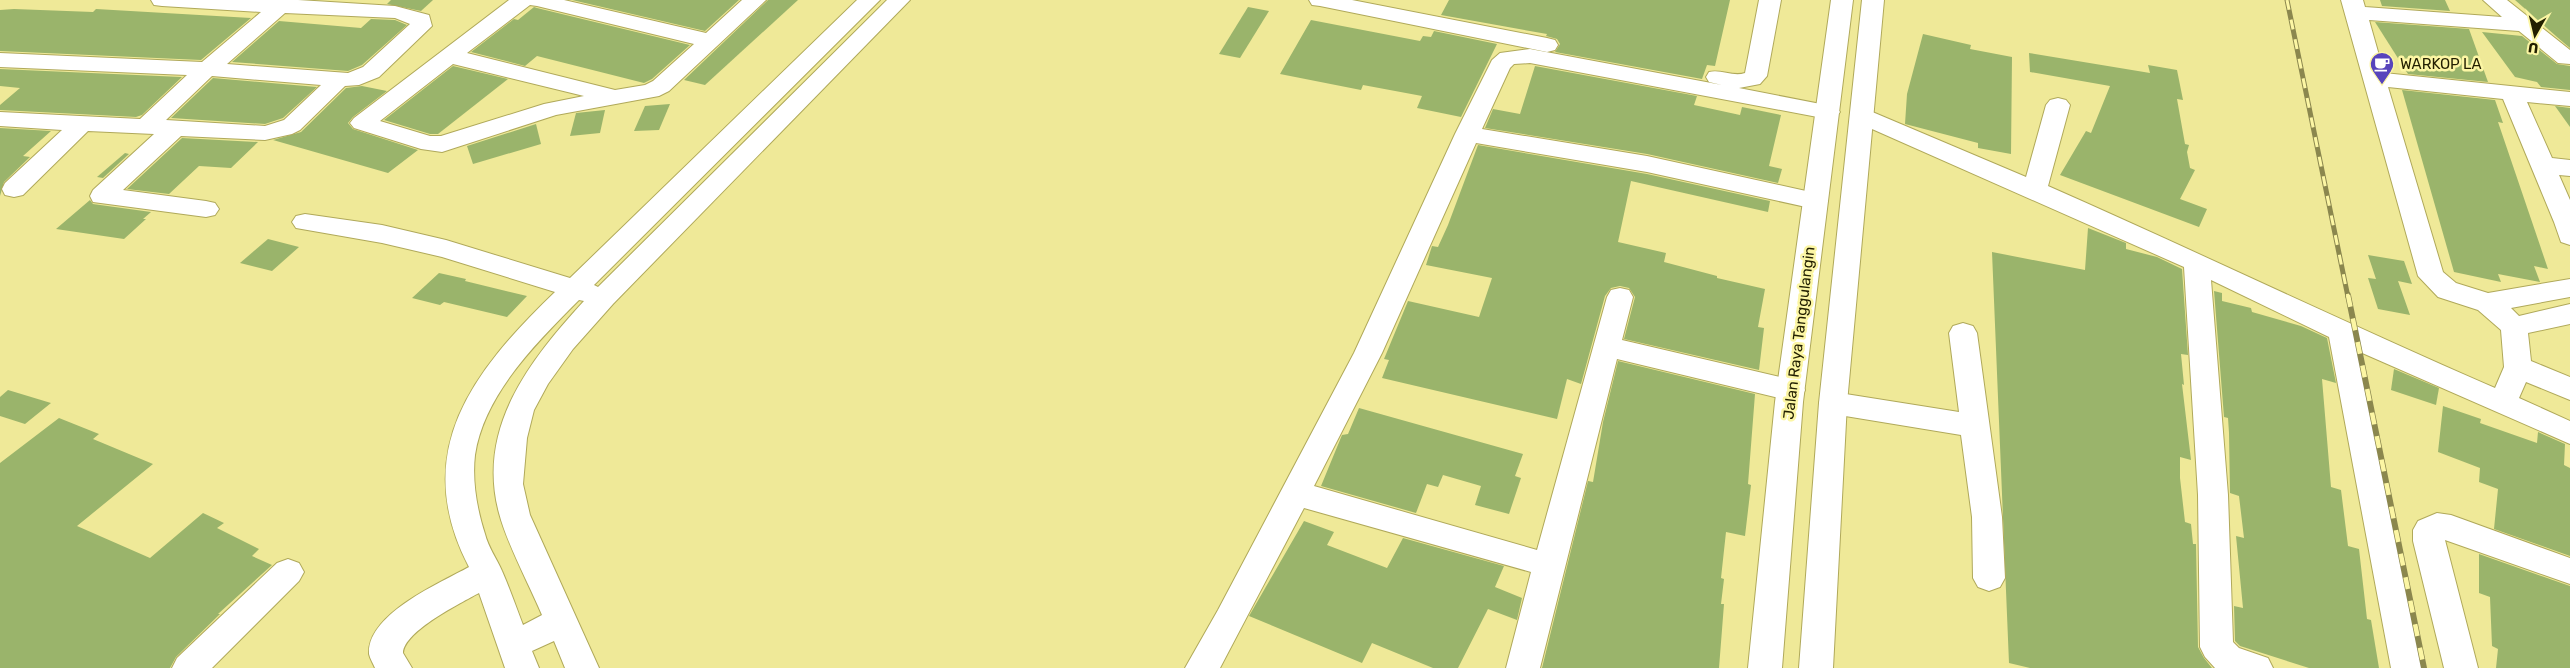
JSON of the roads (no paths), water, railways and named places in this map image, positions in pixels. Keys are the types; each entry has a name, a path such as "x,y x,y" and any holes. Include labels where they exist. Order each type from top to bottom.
{"main road":[{"path":"0,60 207,69 339,80 357,78 371,72 418,31 421,26 421,20 407,14 395,12 283,2 162,0"},
{"path":"522,0 362,123 429,144 442,144 552,109 651,91 661,86 755,0"},
{"path":"537,0 711,41"},
{"path":"1320,0 1741,82 1751,80 1756,76 1770,0"},
{"name":"Jalan Raya Tanggulangin","path":"1765,668 1791,390 1842,0"},
{"path":"2474,0 2481,21"},
{"path":"2494,0 2566,58"},
{"path":"1816,668 1833,404 1862,116 1870,1"},
{"path":"145,127 283,2"},
{"path":"560,622 517,656 487,573 470,535 465,514 460,465 462,444 476,410 493,382 519,347 573,290 877,2"},
{"path":"582,668 560,622 516,515 508,484 512,438 520,410 537,378 563,342 877,2"},
{"path":"2504,404 2518,367 2514,327 2488,303 2447,290 2431,276 2354,7 2523,25"},
{"path":"450,56 618,97"},
{"path":"1202,668 1368,353 1500,65 1508,58 1530,56 1828,112"},
{"path":"2374,79 2570,99"},
{"path":"0,119 255,134 275,132 284,130 298,120 339,80"},
{"path":"2513,94 2569,228"},
{"path":"2035,190 2058,105"},
{"path":"1862,116 2197,262 2342,332 2570,433"},
{"path":"17,189 82,124"},
{"path":"174,129 102,196 206,208"},
{"path":"1467,134 1648,164 1815,201"},
{"path":"2543,165 2570,168"},
{"path":"305,222 382,234 446,249 573,290 604,297"},
{"path":"2197,262 2213,495 2217,647 2228,659 2256,668"},
{"path":"2488,303 2570,288"},
{"path":"1523,668 1570,480 1608,347 1620,297"},
{"path":"2514,327 2570,314"},
{"path":"2342,332 2408,668"},
{"path":"1963,333 1987,517 1989,578"},
{"path":"1608,347 1791,390"},
{"path":"2518,367 2570,389"},
{"path":"1833,404 1975,426"},
{"path":"1294,493 1529,560"},
{"path":"2460,668 2429,541 2429,530 2437,526 2452,528 2570,571"},
{"path":"189,668 288,572"},
{"path":"395,668 385,655 385,645 392,632 406,620 487,573"}],"railway":[{"path":"2287,0 2348,297"},
{"path":"2348,295 2424,668"}],"place":[{"name":"WARKOP LA","path":"2382,85"}]}
